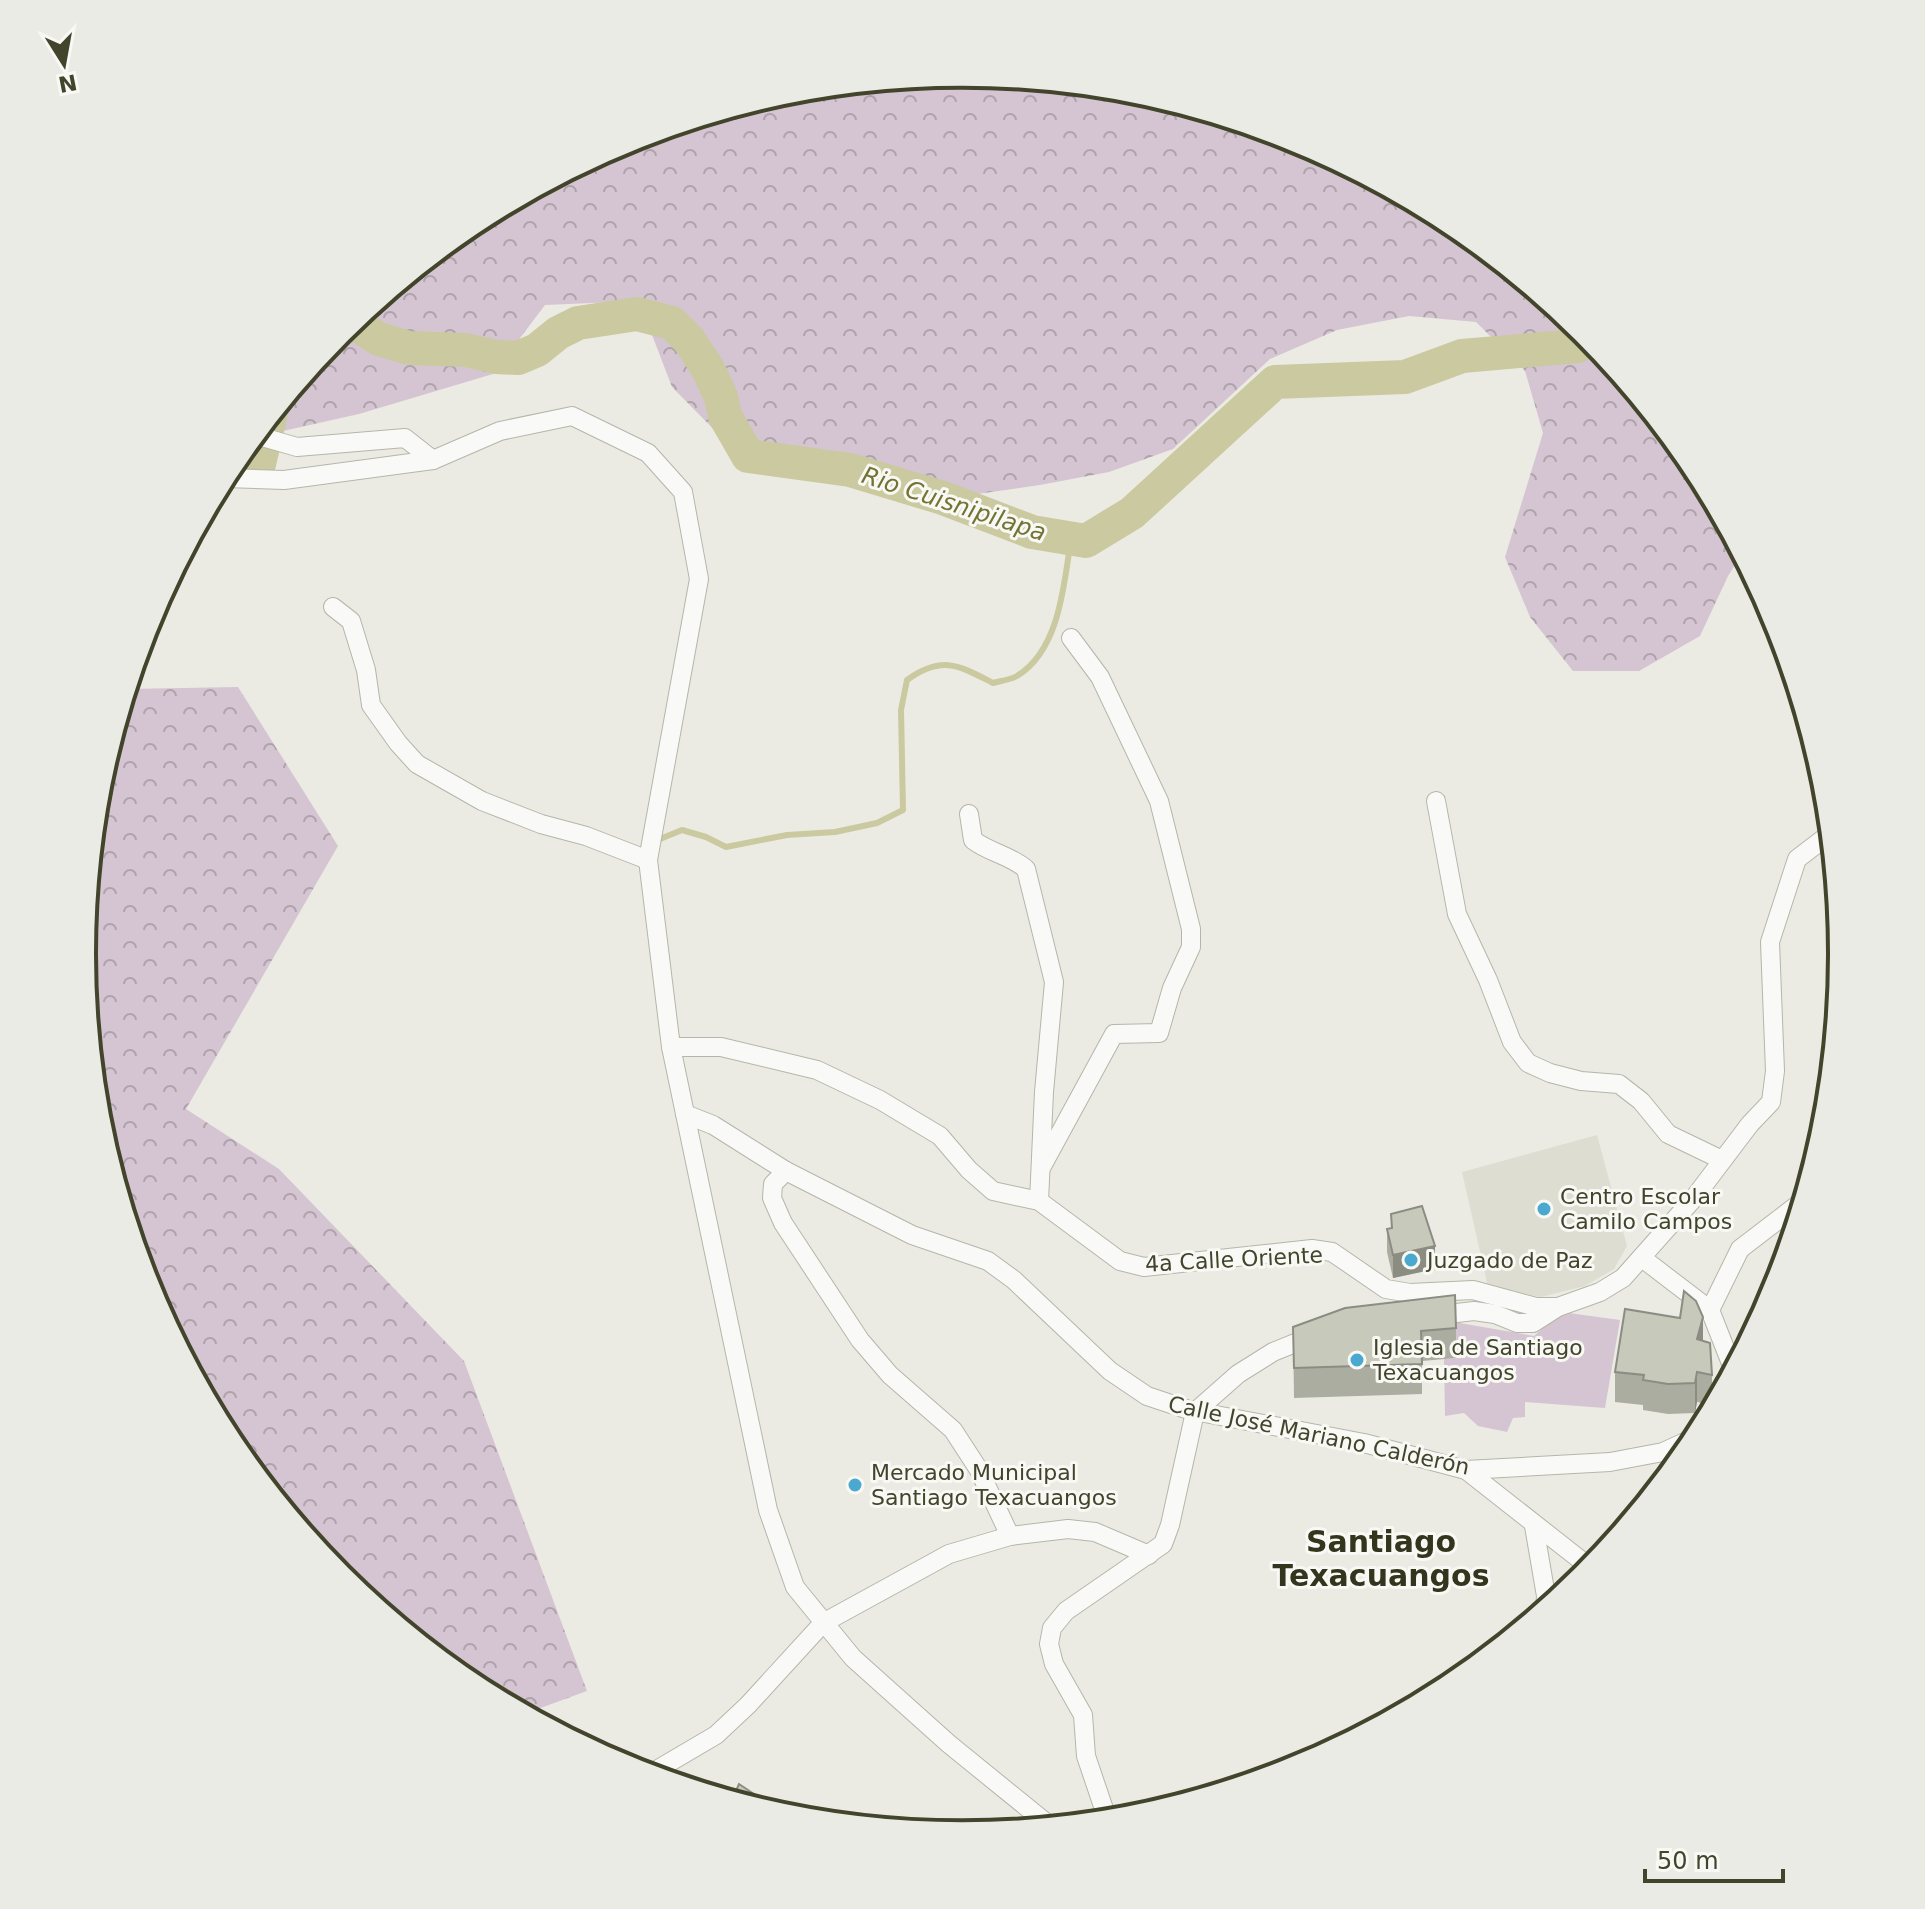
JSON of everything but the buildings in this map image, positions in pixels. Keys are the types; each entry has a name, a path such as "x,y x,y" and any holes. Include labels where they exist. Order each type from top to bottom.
{"street":[{"path":"239,478 284,480 433,460 500,431 572,416 648,453 683,492 699,579 648,860 671,1047 768,1510 795,1587 853,1658 949,1744 1039,1817"},
{"path":"266,439 297,447 405,438 433,460"},
{"path":"333,607 351,621 366,670 371,705 417,764 482,801 648,860"},
{"path":"1041,1168 1114,1034 1159,1033 1172,988 1191,947 1191,929 1159,801 1100,677 1071,638"},
{"path":"1436,801 1457,914 1488,980 1512,1042 1528,1063 1581,1081 1619,1084 1641,1101 1668,1134 1722,1160"},
{"path":"969,814 973,840 982,847 1013,858 1026,869 1054,982 1044,1092 1039,1201"},
{"path":"1407,1320 1474,1311 1495,1314 1517,1323 1533,1323 1558,1307 1600,1292 1623,1278 1694,1198 1771,1102 1775,1071 1770,942 1797,859 1822,840"},
{"name":"4a Calle Oriente","path":"671,1047 721,1047 817,1070 880,1100 940,1136 969,1170 993,1191 1039,1201 1120,1261 1144,1267 1312,1249 1332,1252 1386,1289 1410,1293 1473,1290 1536,1307 1558,1307"},
{"name":"Calle José Mariano Calderón","path":"685,1114 713,1125 786,1171 912,1235 988,1261 1014,1280 1110,1371 1147,1396 1195,1412 1364,1443 1466,1470 1610,1462 1663,1452 1676,1446"},
{"path":"786,1171 773,1184 772,1198 783,1223 860,1340 890,1375 953,1430 979,1470 1010,1536"},
{"path":"1710,1310 1740,1249 1789,1211"},
{"path":"1642,1258 1710,1310 1729,1358"},
{"path":"1104,1809 1086,1756 1083,1715 1054,1664 1049,1644 1052,1628 1066,1611 1163,1544 1195,1412 1238,1374 1273,1352 1332,1329"},
{"path":"1466,1470 1581,1561"},
{"path":"1534,1526 1546,1595"},
{"path":"662,1767 716,1735 748,1705 823,1623 949,1554 1010,1536 1068,1529 1095,1532 1149,1555"}],"shaded area":[{"name":"Centro Escolar Camilo Campos","path":"1597,1135 1627,1246 1614,1269 1585,1286 1541,1297 1488,1287 1462,1172"}],"green space":[{"path":"962,88 1076,95 1187,118 1294,154 1346,177 1444,234 1534,303 1614,383 1683,473 1736,564 1700,636 1639,671 1573,671 1530,617 1505,557 1543,433 1525,371 1476,322 1409,316 1337,330 1270,359 1173,449 1109,472 970,495 868,458 733,449 672,387 639,301 545,305 493,374 359,414 270,434 311,383 391,303 481,234 579,177 684,134 793,105 849,95"},
{"path":"238,687 338,846 186,1109 279,1169 464,1361 587,1691 537,1709 481,1675 391,1606 311,1526 275,1482 212,1388 185,1338 142,1233 126,1179 103,1068 98,1011 96,954 103,841 113,785 138,689"},
{"path":"1561,1312 1620,1320 1605,1408 1525,1402 1525,1417 1513,1418 1507,1432 1478,1426 1464,1413 1445,1416 1444,1359 1456,1358 1454,1322 1534,1336"}],"waterway":[{"name":"Rio Cuisnipilapa","path":"363,329 379,339 409,348 466,350 518,358 537,350 558,333 578,323 637,314 672,323 689,340 708,369 721,397 725,416 748,456 850,470 943,498 1032,532 1086,541 1132,513 1275,382 1405,377 1462,356 1578,346"},
{"name":"Rio Cuisnipilapa","path":"259,464 264,442"},
{"path":"660,839 682,830 726,847 787,835 835,832 877,823 903,810 901,710 907,680 930,667 950,665 993,683 1014,677 1031,664 1043,650 1058,614 1071,539"}],"place":[{"name":"Centro Escolar Camilo Campos","path":"1544,1209"},
{"name":"Juzgado de Paz","path":"1411,1260"},
{"name":"Iglesia de Santiago Texacuangos","path":"1357,1360"},
{"name":"Mercado Municipal Santiago Texacuangos","path":"855,1485"}],"district":[{"name":"Santiago Texacuangos","path":"1381,1559"}]}
